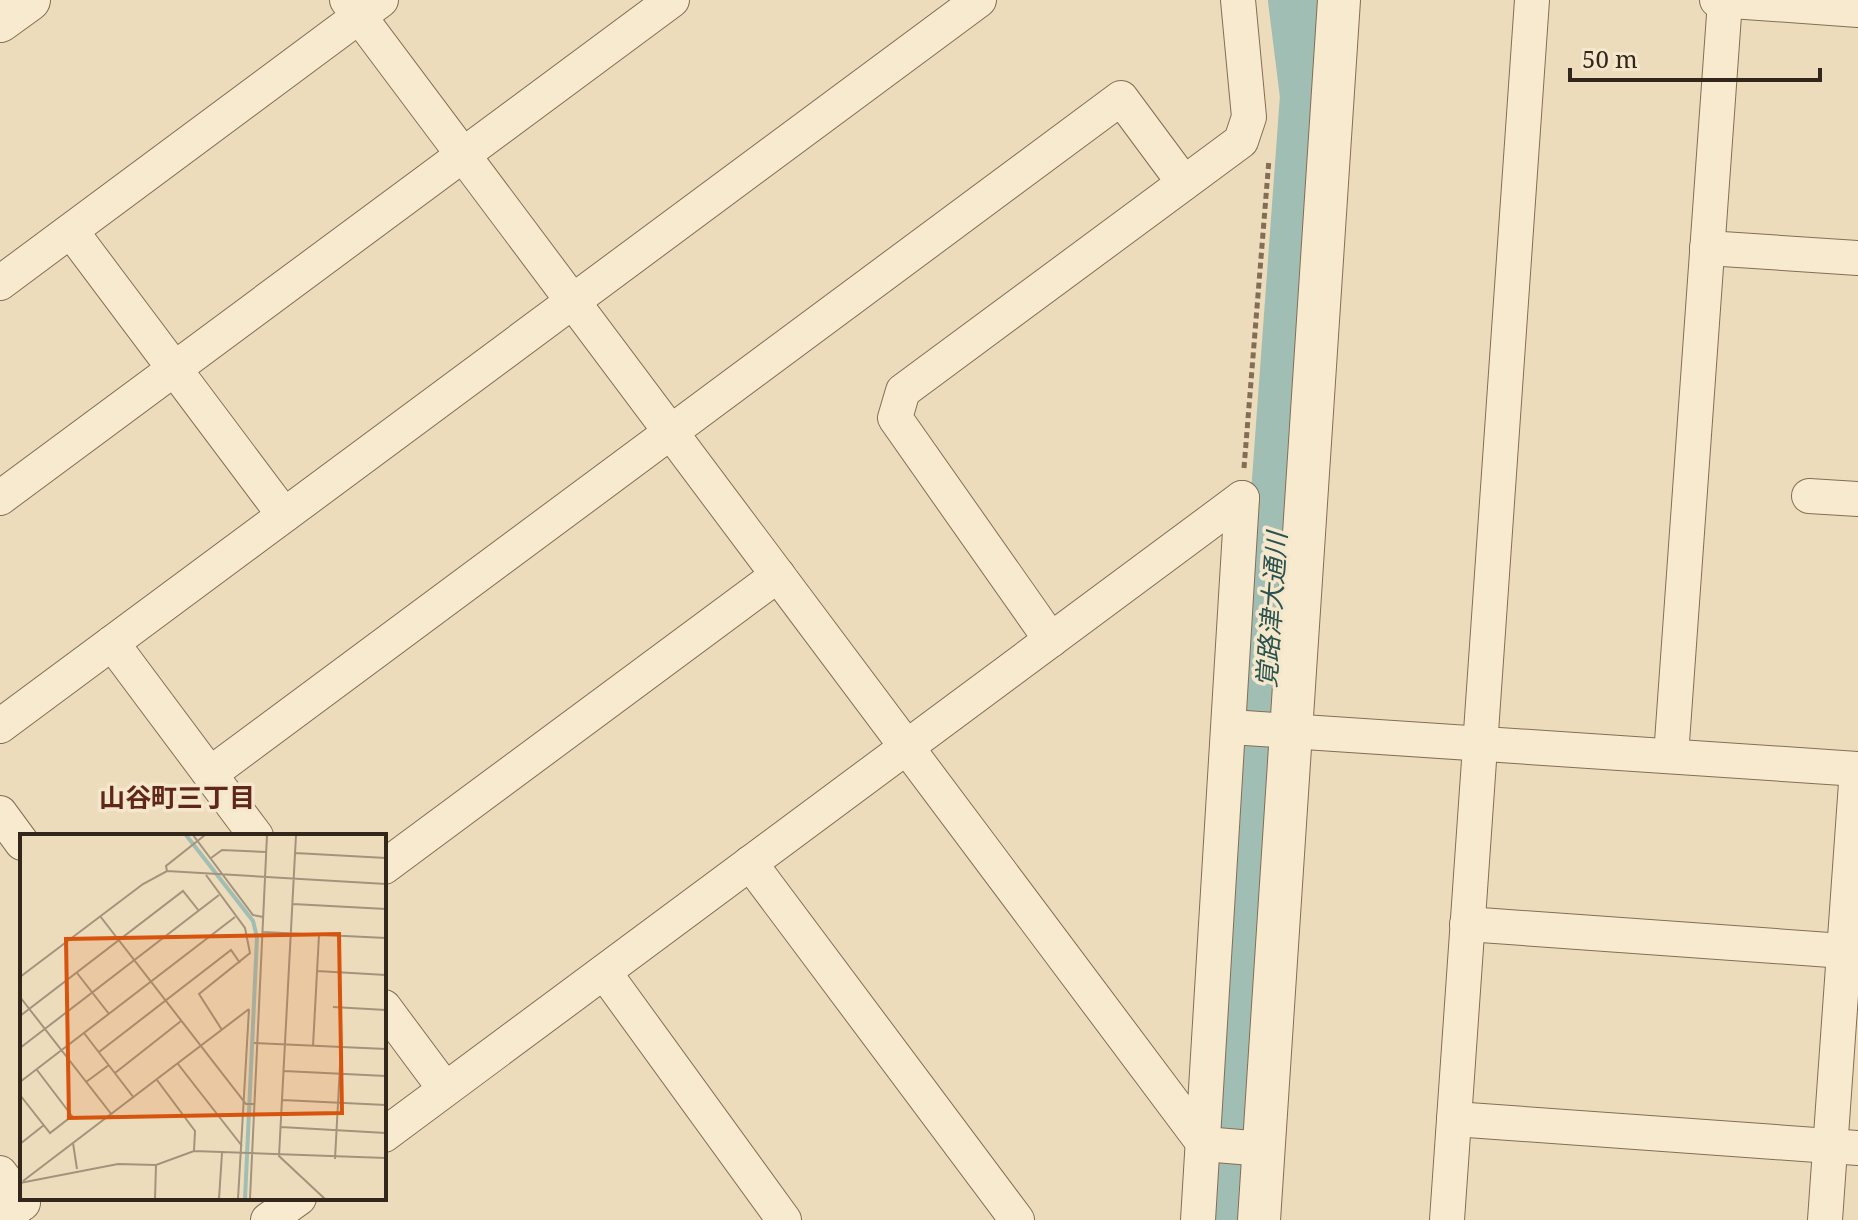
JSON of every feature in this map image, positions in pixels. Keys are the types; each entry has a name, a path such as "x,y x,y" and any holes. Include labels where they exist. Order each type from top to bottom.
{"street":[{"path":"0,21 29,0"},
{"path":"0,498 672,0"},
{"path":"0,726 979,0"},
{"path":"1051,640 895,418 903,391 1241,141 1249,117 1238,0"},
{"path":"1259,1220 1339,0"},
{"path":"1447,1220 1532,0"},
{"path":"1717,0 1858,10"},
{"path":"1671,756 1725,1"},
{"path":"0,283 363,5 463,154 1204,1144 1264,1149"},
{"path":"210,774 1121,98 1184,183"},
{"path":"71,231 284,515"},
{"path":"1707,248 1858,258"},
{"path":"1809,496 1858,499"},
{"path":"386,1133 1242,498"},
{"path":"1198,1220 1242,498"},
{"path":"386,866 778,575"},
{"path":"112,643 255,834"},
{"path":"1230,727 1858,769 1844,1147 1825,1220"},
{"path":"0,813 20,840"},
{"path":"750,863 1017,1220"},
{"path":"1467,924 1851,951"},
{"path":"604,972 784,1220"},
{"path":"386,1010 445,1089"},
{"path":"1454,1119 1844,1147"},
{"path":"0,1173 20,1199"},
{"path":"0,1220 23,1203 21,1200"}],"path":[{"path":"1242,498 1270,156"}],"waterway":[{"name":"覚路津大通川","path":"1228,1220 1310,96 1298,0"}],"district":[{"name":"山谷町三丁目","path":"177,798"}]}
